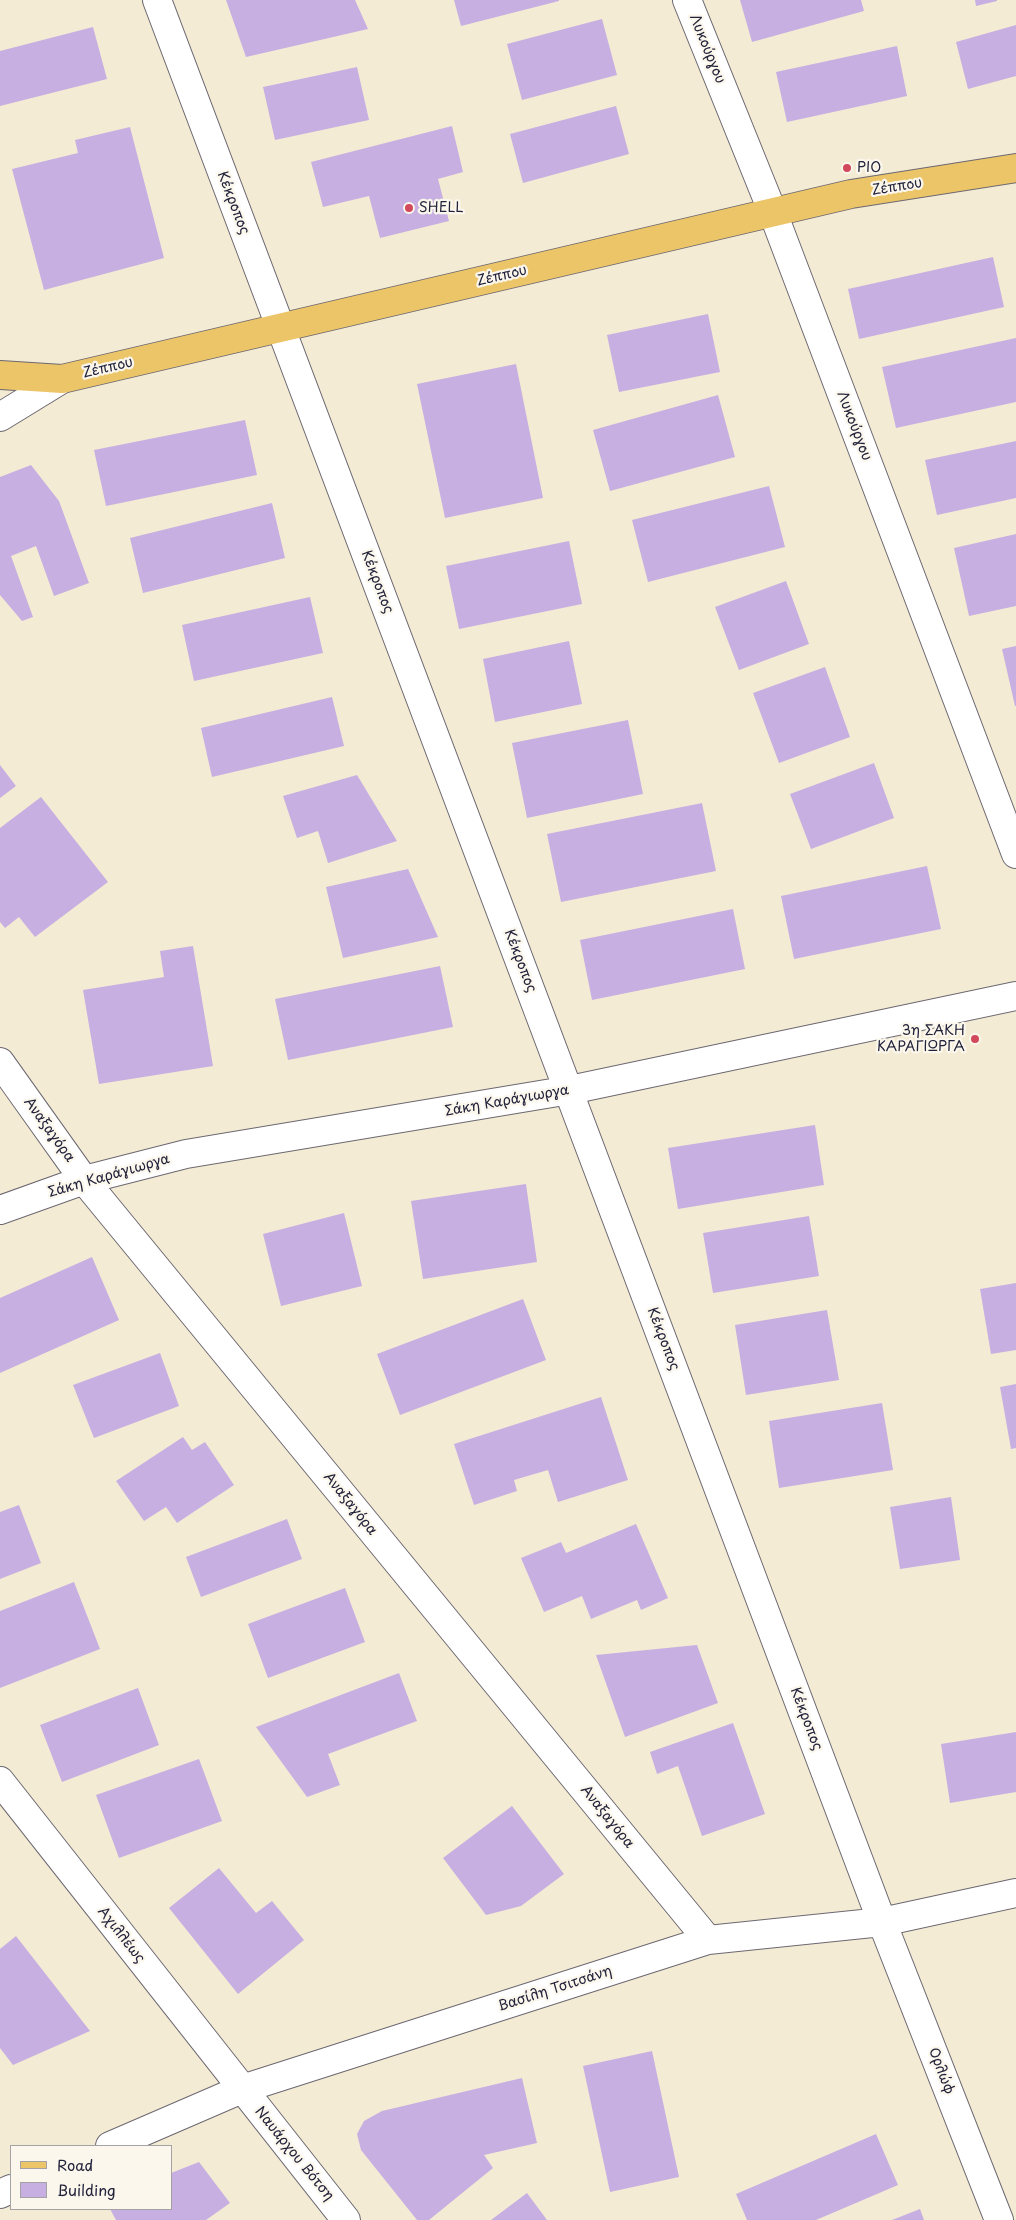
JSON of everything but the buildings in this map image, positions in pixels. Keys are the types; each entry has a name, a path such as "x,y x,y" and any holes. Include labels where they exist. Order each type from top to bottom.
{"main road":[{"name":"Ζέππου","path":"62,379 852,194 1016,168"},
{"path":"0,375 62,379"}],"street":[{"name":"Κέκροπος","path":"157,0 570,1090 882,1922"},
{"name":"Λυκούργου","path":"687,0 773,213 1016,854"},
{"name":"Ζέππου","path":"0,417 62,379"},
{"name":"Σάκη Καράγιωργα","path":"0,1210 84,1180 186,1154 570,1090 1016,996"},
{"name":"Αναξαγόρα","path":"0,1062 84,1180 708,1940"},
{"name":"Αχιλλέως","path":"0,1781 242,2089"},
{"name":"Βασίλη Τσιτσάνη","path":"112,2145 242,2089 708,1940 882,1922 1016,1893"},
{"name":"Ορλώφ","path":"882,1922 999,2220"},
{"name":"Ναυάρχου Βότση","path":"242,2089 346,2220"}],"place":[{"name":"ΡΙΟ","path":"847,168"},
{"name":"SHELL","path":"409,208"},
{"name":"3η ΣΑΚΗ ΚΑΡΑΓΙΩΡΓΑ","path":"975,1039"}]}
